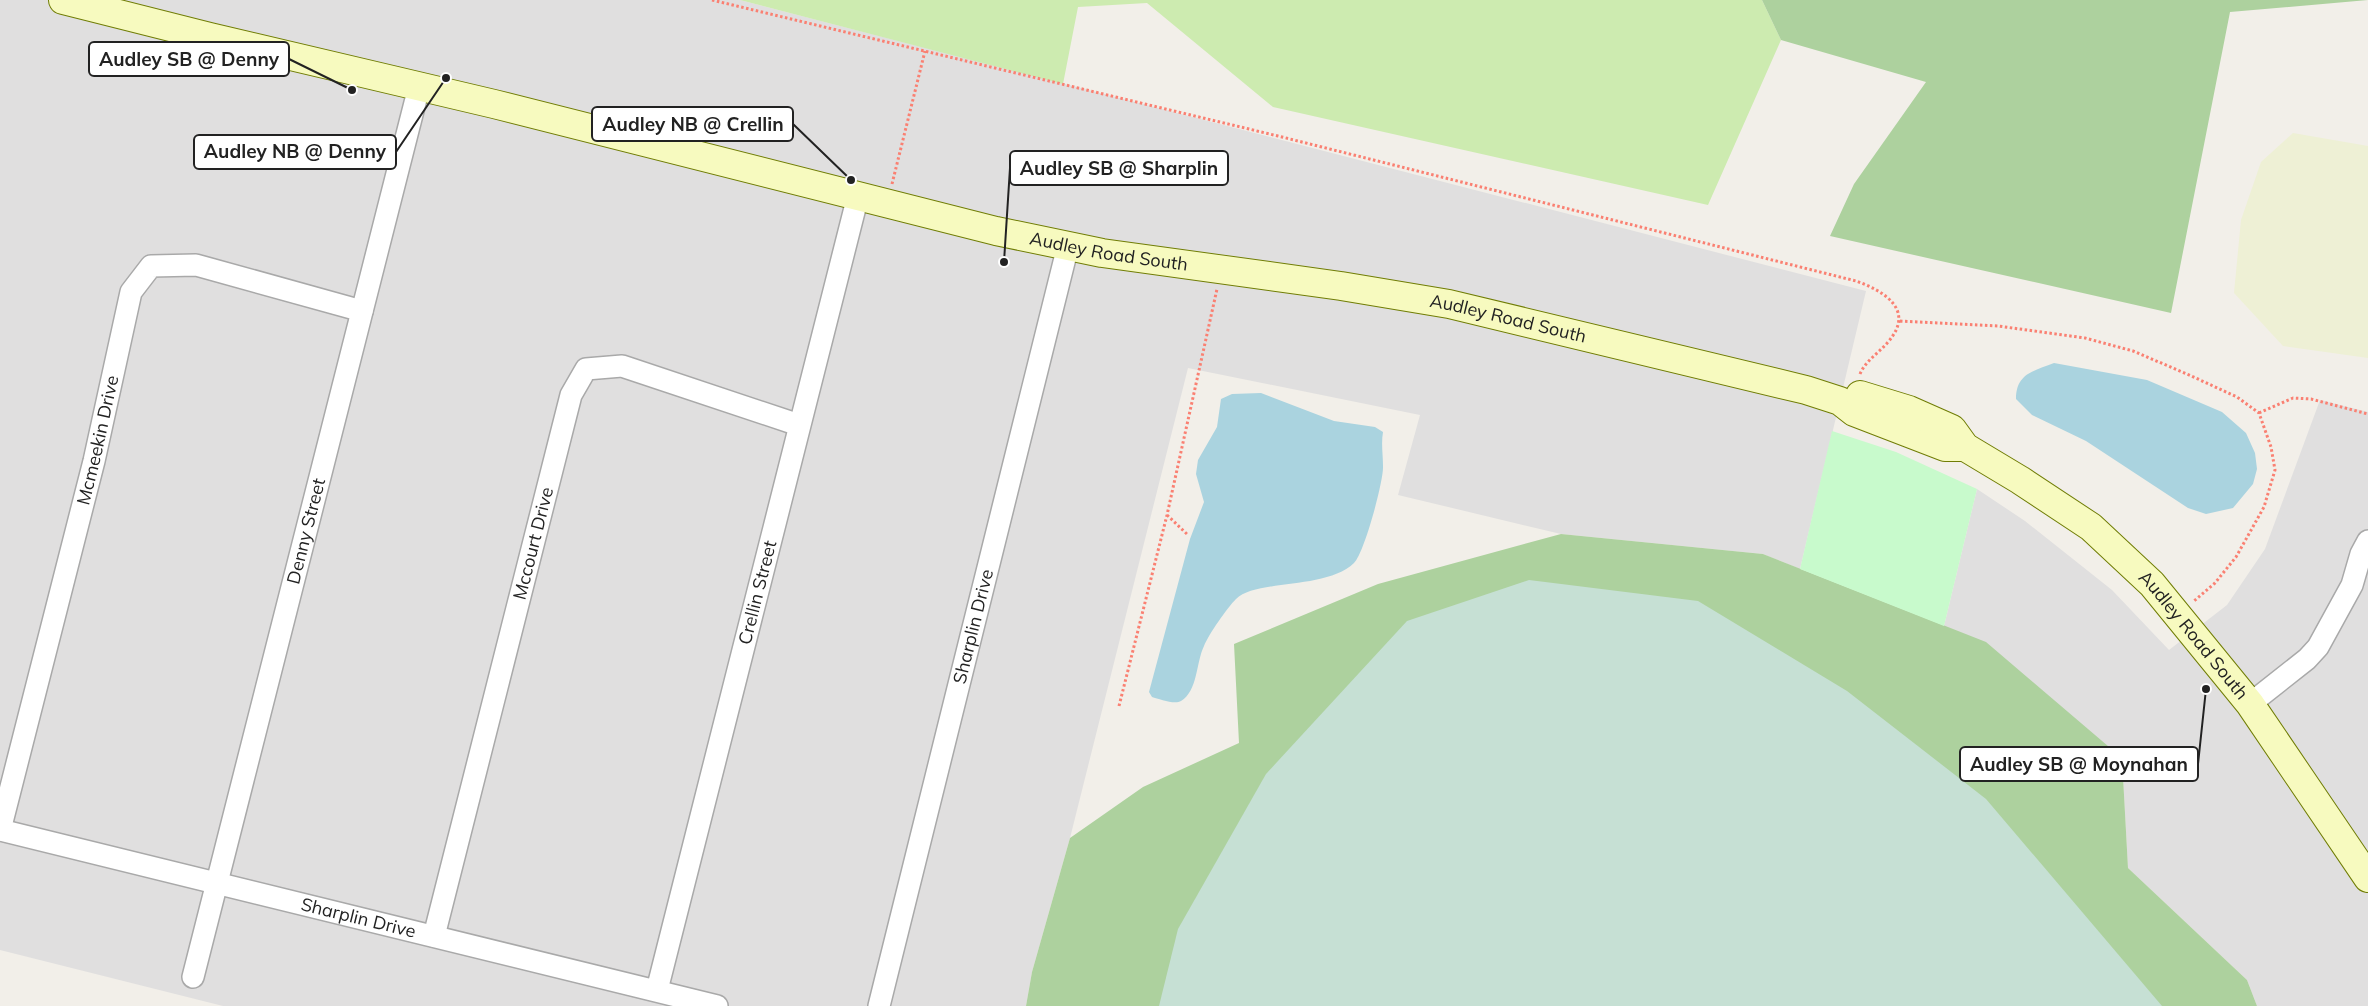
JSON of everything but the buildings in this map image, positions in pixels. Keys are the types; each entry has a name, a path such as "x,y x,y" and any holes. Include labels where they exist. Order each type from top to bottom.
{"street":[{"name":"Audley Road South","path":"63,0 419,86 996,231 1068,246 1341,286 1449,304 1806,390 1849,398 1854,412 1945,447 1965,447 2020,480 2091,527 2152,584 2180,616 2250,704 2364,864"},
{"name":"Denny Street","path":"193,977 419,86"},
{"name":"Crellin Street","path":"657,990 858,196"},
{"name":"Sharplin Drive","path":"879,1006 1068,246"},
{"name":"Mcmeekin Drive","path":"0,830 94,461 131,292 151,266 196,265 362,311"},
{"name":"Mccourt Drive","path":"434,936 571,395 586,369 622,366 778,420 799,425"},
{"path":"2250,704 2307,660 2318,646 2352,585 2361,554 2368,541"},
{"name":"Sharplin Drive","path":"0,830 717,1006"}],"path":[{"path":"712,0 1451,179 1856,281 1882,292 1891,300 1898,310 1900,321 1889,341 1864,365 1849,398"},
{"path":"887,204 925,51"},
{"path":"1119,706 1167,515 1221,269"},
{"path":"1900,321 1998,326 2085,338 2133,351 2188,374 2237,397 2259,413 2271,447 2275,470 2264,507 2236,557 2215,583 2180,616"},
{"path":"2259,413 2293,398 2311,400 2368,414"},
{"path":"1167,515 1188,535"}],"shaded area":[{"path":"0,0 740,0 1866,291 1800,569 1763,554 1561,534 1398,495 1420,415 1188,368 1070,838 1032,972 1026,1006 223,1006 0,950"},
{"path":"2320,400 2368,412 2368,1006 2257,1006 2247,980 2128,868 2122,758 1944,626 1977,489 2025,521 2112,590 2169,650 2227,605 2265,549"}],"green space":[{"path":"740,0 1762,0 1781,40 1708,205 1273,107 1147,3 1078,7 1063,84"},
{"path":"1762,0 2368,0 2230,12 2171,313 1830,236 1854,184 1926,82 1781,40"},
{"path":"2293,133 2368,146 2368,358 2283,346 2234,293 2241,220 2261,162"},
{"path":"1832,431 1896,452 1977,489 1944,626 1800,569"},
{"path":"1561,534 1763,554 1986,642 2122,758 2128,868 2247,980 2257,1006 1026,1006 1032,972 1070,838 1143,787 1239,743 1234,644 1378,584"},
{"path":"1529,580 1698,601 1847,691 1986,799 2162,1006 1159,1006 1178,929 1266,774 1407,621"}],"water":[{"path":"2054,363 2147,380 2222,412 2246,433 2255,453 2257,469 2253,484 2233,508 2206,514 2188,508 2086,441 2032,415 2016,399 2019,384 2023,378 2033,371"},
{"path":"1261,393 1334,421 1375,427 1383,432 1383,466 1380,486 1363,546 1354,563 1342,571 1310,581 1259,589 1246,593 1236,599 1218,621 1206,641 1201,653 1194,683 1187,696 1178,702 1152,697 1149,692 1190,539 1204,502 1196,474 1198,460 1217,427 1221,399 1232,394"}],"place":[{"name":"Audley NB @ Denny","path":"446,78"},
{"name":"Audley SB @ Denny","path":"352,90"},
{"name":"Audley NB @ Crellin","path":"851,180"},
{"name":"Audley SB @ Sharplin","path":"1004,262"},
{"name":"Audley SB @ Moynahan","path":"2206,689"}]}
